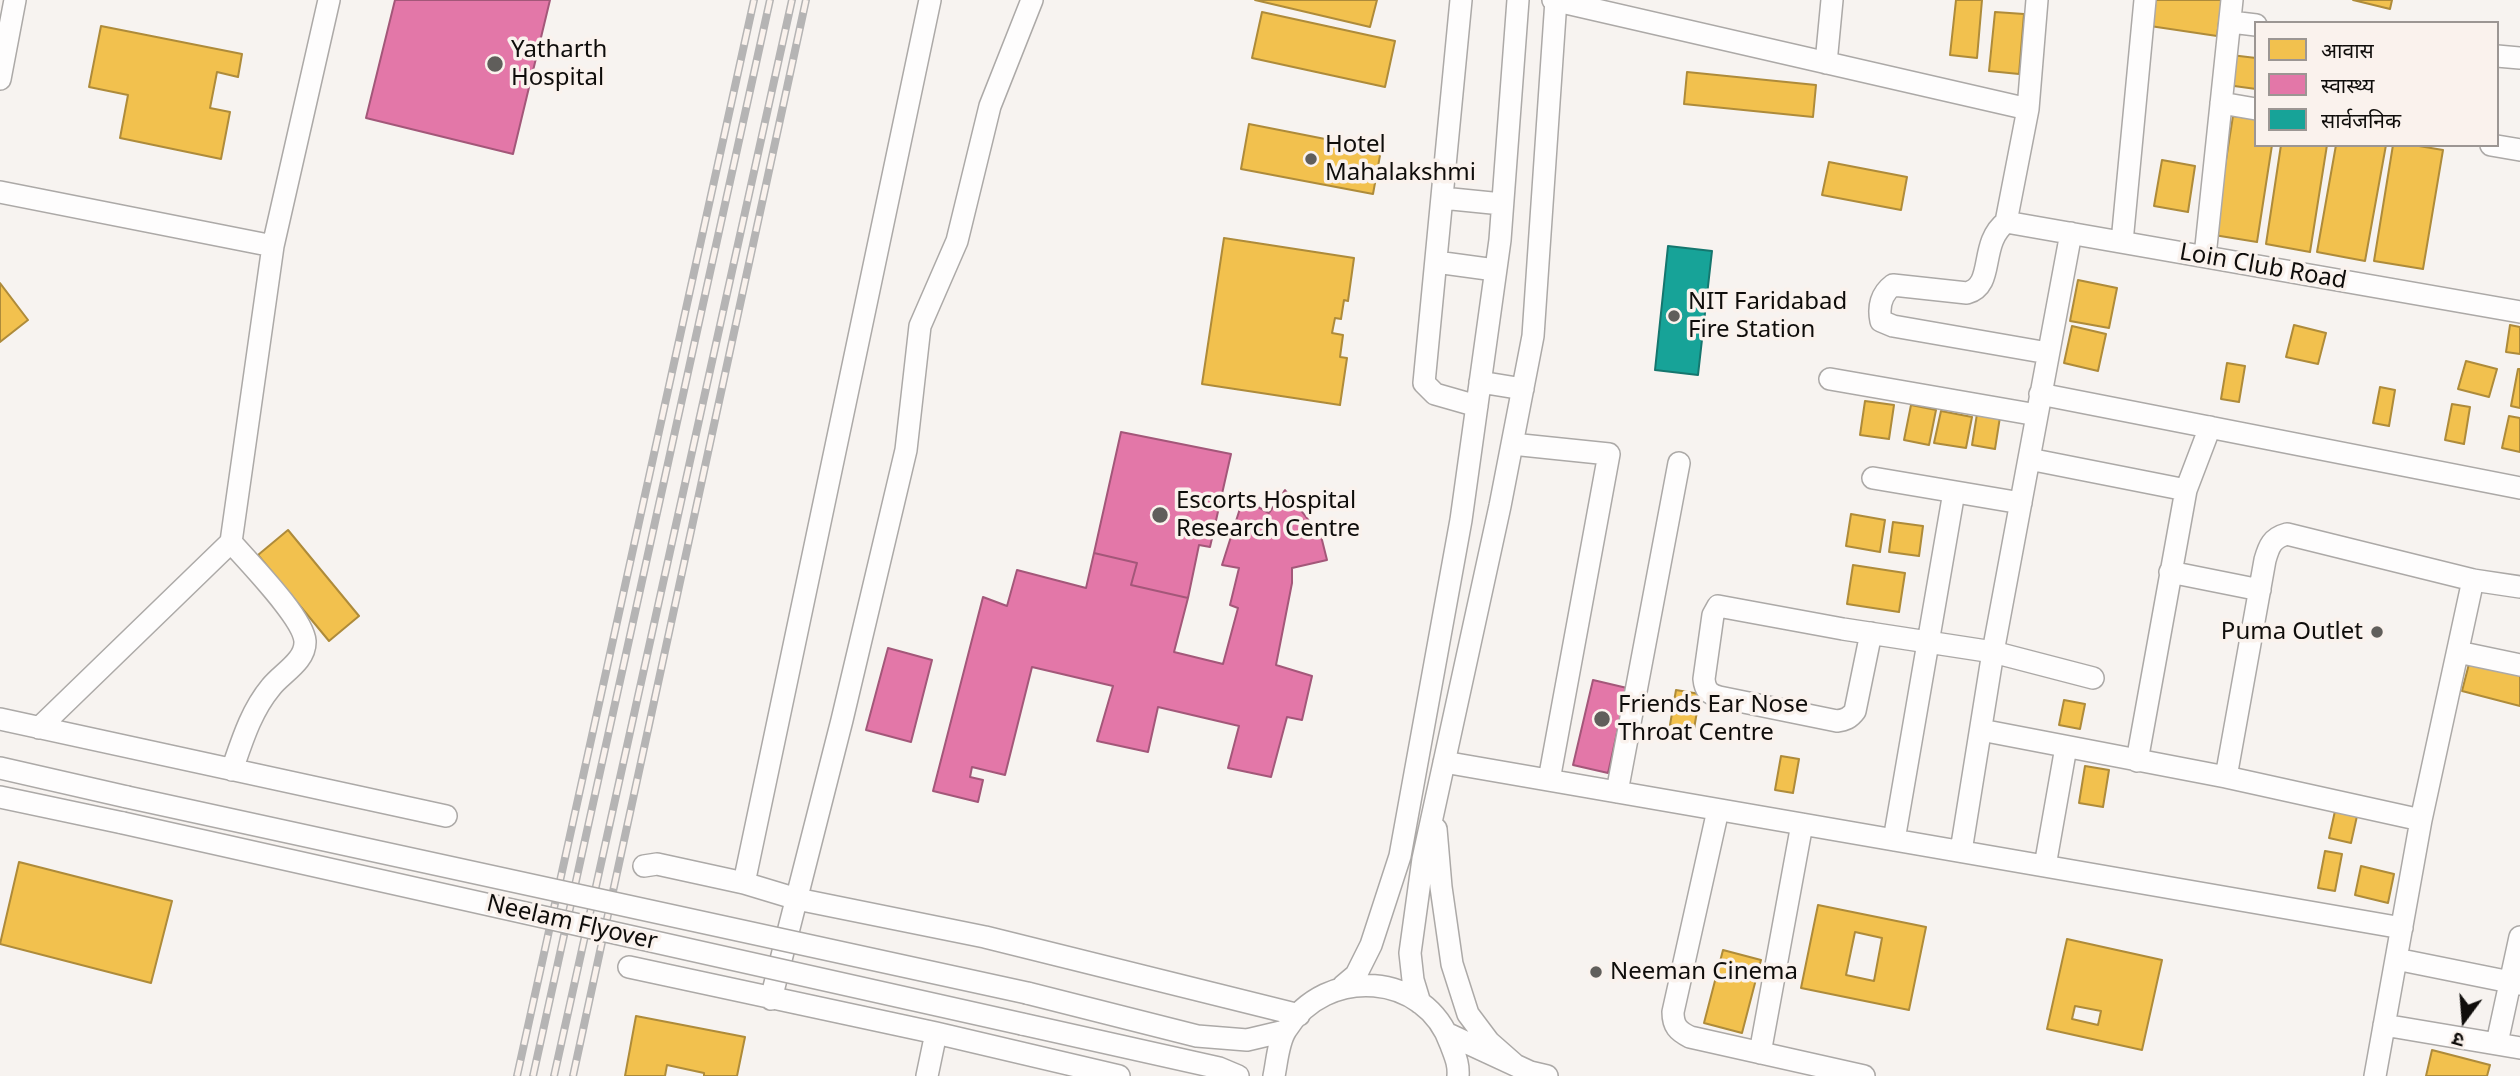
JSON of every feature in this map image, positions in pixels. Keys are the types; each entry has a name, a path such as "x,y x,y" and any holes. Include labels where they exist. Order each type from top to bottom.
{"street":[{"path":"0,79 15,0"},
{"path":"39,728 231,542 273,246 329,0"},
{"path":"744,883 930,0"},
{"path":"771,999 906,450 920,326 957,241 990,106 1032,0"},
{"path":"1461,0 1424,383 1435,394 1477,406"},
{"path":"1273,1076 1285,1031 1308,1003 1343,986 1356,975 1371,945 1400,856 1461,520 1477,406 1502,204 1518,0"},
{"path":"1420,1003 1413,980 1410,953 1423,859 1533,335 1555,0 2028,109"},
{"path":"1826,62 1832,0"},
{"path":"2037,0 2028,109 2006,222 1993,235 1984,277 1975,291 1967,293 1893,285 1882,296 1880,310 1881,321 1893,327 2048,353"},
{"path":"2122,242 2145,0"},
{"path":"2205,257 2232,0"},
{"path":"2231,22 2254,25"},
{"path":"2499,55 2520,58"},
{"path":"2221,103 2254,109"},
{"path":"2499,146 2520,150"},
{"path":"0,192 273,246"},
{"path":"1442,198 1502,204"},
{"name":"Loin Club Road","path":"2006,222 2520,312"},
{"path":"1961,852 1993,652 2071,233"},
{"path":"1436,262 1495,270"},
{"path":"1830,379 2210,427 2520,488"},
{"path":"1480,382 1523,389"},
{"path":"2137,761 2186,490 2210,427"},
{"path":"1512,444 1609,454 1549,780"},
{"path":"2029,459 2186,490"},
{"path":"1617,792 1679,463"},
{"path":"1873,478 2021,503"},
{"path":"1894,840 1954,492"},
{"path":"2226,777 2269,546 2276,536 2287,534 2473,580 2520,587"},
{"path":"231,542 297,621 305,639 304,650 295,663 257,705 232,769"},
{"path":"2170,572 2260,590"},
{"path":"2375,1076 2421,820 2473,580"},
{"path":"1871,633 1855,711 1851,717 1843,720 1836,721 1719,697 1710,694 1705,688 1713,615 1718,606 1993,652 2094,678"},
{"path":"2458,652 2520,665"},
{"path":"0,719 446,816"},
{"path":"1981,730 2226,777 2421,820"},
{"path":"2045,866 2066,747"},
{"path":"1444,762 2402,928"},
{"name":"Neelam Flyover","path":"0,768 1027,993 1197,1035 1247,1040 1285,1031"},
{"name":"Neelam Flyover","path":"0,797 1219,1068 1238,1076"},
{"path":"1435,806 1441,887 1452,964 1468,1014 1489,1042 1514,1064"},
{"path":"1718,810 1673,1012 1673,1023 1679,1031 1690,1037 1864,1076"},
{"path":"1760,1053 1802,824"},
{"path":"644,866 657,864 744,883 797,899 985,937 1299,1015"},
{"path":"2497,1043 2515,983 2520,937"},
{"path":"2396,959 2515,983"},
{"path":"629,967 1119,1076"},
{"path":"1343,986 1384,985 1427,1006 1446,1028 1458,1066 1458,1076"},
{"path":"2384,1026 2520,1048"},
{"path":"927,1076 936,1034"},
{"path":"1448,1034 1547,1076"}],"building: आवास":[{"path":"1255,0 1377,0 1370,27"},
{"path":"1956,0 1982,0 1977,58 1950,55"},
{"path":"2154,0 2222,0 2217,36 2150,26"},
{"path":"2353,0 2392,0 2390,9"},
{"path":"1262,12 1395,41 1385,87 1252,58"},
{"path":"1995,12 2024,14 2019,74 1989,71"},
{"path":"101,26 242,54 238,77 217,72 210,108 230,112 221,159 120,138 128,95 89,87"},
{"path":"2231,55 2254,58 2254,89 2227,85"},
{"path":"1687,72 1816,85 1813,117 1684,104"},
{"path":"2233,116 2254,119 2254,147 2272,147 2257,242 2214,235"},
{"name":"Hotel Mahalakshmi","path":"1249,124 1381,150 1373,194 1241,169"},
{"path":"2281,147 2327,147 2310,252 2266,244"},
{"path":"2336,147 2386,147 2365,261 2317,252"},
{"path":"2393,147 2443,150 2423,269 2374,261"},
{"path":"2162,160 2195,166 2188,212 2154,206"},
{"path":"1829,162 1907,177 1901,210 1822,195"},
{"path":"1224,238 1354,258 1348,301 1344,300 1341,319 1335,318 1332,333 1343,335 1340,357 1347,358 1340,405 1202,384"},
{"path":"2078,280 2117,288 2109,328 2070,321"},
{"path":"0,283 28,320 0,342"},
{"path":"2294,325 2326,333 2318,364 2286,357"},
{"path":"2510,325 2520,327 2520,354 2506,352"},
{"path":"2072,326 2106,334 2098,371 2064,363"},
{"path":"2466,361 2497,369 2489,397 2458,389"},
{"path":"2227,363 2245,366 2239,402 2221,399"},
{"path":"2520,369 2520,408 2511,406"},
{"path":"2380,387 2395,390 2389,426 2373,423"},
{"path":"1865,401 1894,405 1889,439 1860,435"},
{"path":"2452,404 2470,407 2464,444 2445,440"},
{"path":"1911,405 1936,410 1929,445 1904,440"},
{"path":"1941,411 1972,417 1966,448 1934,443"},
{"path":"1977,414 2000,417 1995,449 1972,445"},
{"path":"2509,416 2520,418 2520,452 2502,448"},
{"path":"1851,514 1885,520 1880,552 1846,546"},
{"path":"1893,522 1923,526 1919,556 1889,552"},
{"path":"288,530 359,616 329,641 258,555"},
{"path":"1853,565 1905,573 1899,612 1847,604"},
{"path":"2470,660 2520,673 2520,706 2462,691"},
{"path":"1676,690 1700,694 1694,729 1670,725"},
{"path":"2064,700 2085,704 2080,729 2059,725"},
{"path":"1781,756 1799,759 1793,793 1775,790"},
{"path":"2085,766 2109,770 2103,807 2079,803"},
{"path":"2337,802 2359,807 2351,843 2329,838"},
{"path":"2325,851 2342,854 2335,891 2318,888"},
{"path":"19,862 172,901 151,983 0,944"},
{"path":"2361,866 2394,874 2388,903 2355,895"},
{"path":"1818,905 1926,927 1909,1010 1801,988","holes":["1855,932 1882,938 1874,981 1846,975"]},
{"path":"2067,939 2162,960 2142,1050 2047,1029","holes":["2075,1006 2101,1011 2098,1025 2072,1019"]},
{"path":"1723,950 1761,960 1742,1033 1704,1023"},
{"path":"636,1016 745,1037 737,1076 704,1076 704,1073 667,1065 665,1076 625,1076"},
{"path":"2432,1050 2490,1065 2487,1076 2426,1076"}],"building: स्वास्थ्य":[{"path":"395,0 550,0 513,154 366,118"},
{"name":"Escorts Hospital Research Centre","path":"1121,432 1231,454 1210,547 1199,545 1188,598 1131,585 1137,563 1094,553"},
{"path":"1285,490 1321,536 1327,560 1292,568 1292,583 1276,665 1312,676 1302,720 1287,717 1271,777 1228,768 1239,726 1158,707 1148,752 1097,741 1113,686 1032,667 1005,775 972,767 970,777 983,780 978,802 933,791 983,597 1007,606 1017,570 1086,588 1094,553 1137,563 1131,585 1188,598 1174,652 1223,664 1238,608 1230,605 1239,568 1222,565 1243,499 1269,513"},
{"path":"888,648 932,660 911,742 866,730"},
{"path":"1593,680 1627,688 1608,773 1573,765"}],"building: सार्वजनिक":[{"path":"1668,246 1712,251 1698,375 1655,370"}],"railway":[{"path":"517,1076 754,0"},
{"path":"533,1076 770,0"},
{"path":"554,1076 792,0"},
{"path":"573,1076 806,0"}],"place":[{"name":"Yatharth Hospital","path":"495,64"},
{"name":"Hotel Mahalakshmi","path":"1311,159"},
{"name":"NIT Faridabad Fire Station","path":"1674,316"},
{"name":"Escorts Hospital Research Centre","path":"1160,515"},
{"name":"Puma Outlet","path":"2377,632"},
{"name":"Friends Ear Nose Throat Centre","path":"1602,719"},
{"name":"Neeman Cinema","path":"1596,972"}]}
